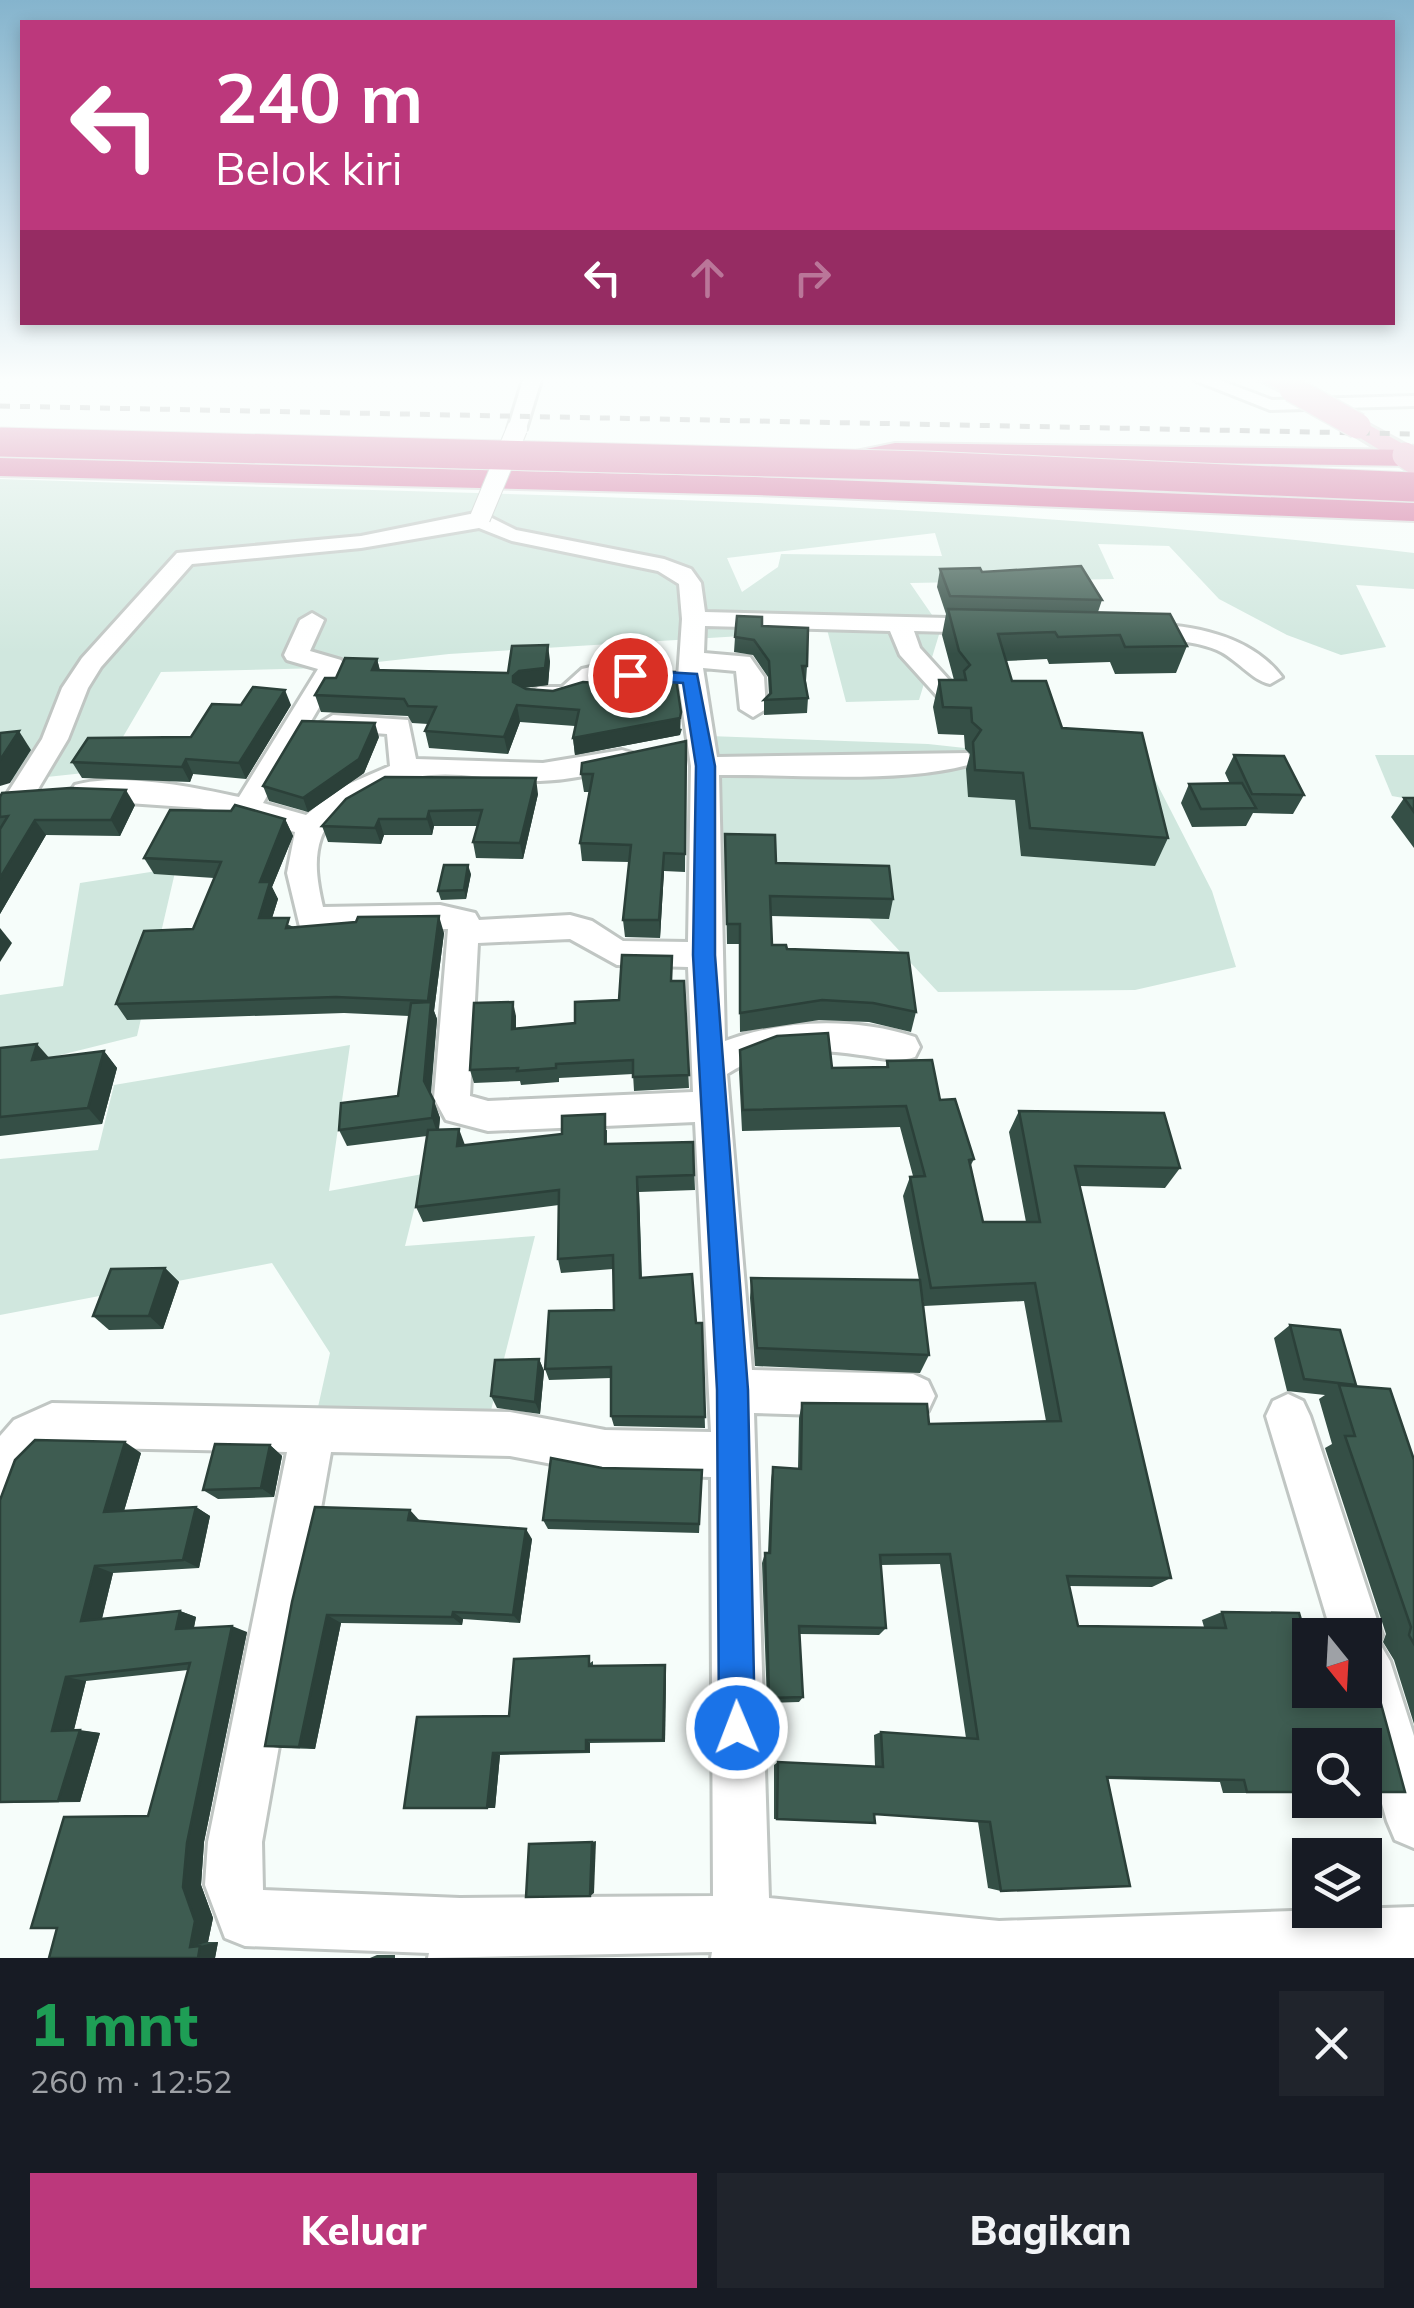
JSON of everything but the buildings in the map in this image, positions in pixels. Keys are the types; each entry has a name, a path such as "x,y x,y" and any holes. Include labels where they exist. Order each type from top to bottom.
{"highway":[{"path":"174,471 756,486 1414,512"},
{"path":"610,471 1414,500"},
{"path":"1051,471 1414,487"},
{"path":"1060,471 1414,487"},
{"path":"756,486 1145,511 1414,534"}],"street":[{"path":"480,519 499,471"},
{"path":"11,796 56,738 75,688 91,663 186,558 375,540 480,519 512,535 641,560 683,574 690,584 704,955 732,1390 741,1941"},
{"path":"694,618 1010,627"},
{"path":"248,805 332,665 296,655 312,620"},
{"path":"899,624 908,650 948,692"},
{"path":"1122,630 1160,630 1226,644 1241,651 1270,678"},
{"path":"532,696 569,694 584,678 599,673 691,669 741,662 751,672 753,709"},
{"path":"300,722 399,726 404,770"},
{"path":"696,752 906,764 958,759"},
{"path":"644,755 559,772 432,766 404,770 359,787 311,826 302,862 302,886 311,919 454,916 464,921 452,1098 459,1108 488,1116 712,1086"},
{"path":"11,796 90,790 148,793 248,805 311,826"},
{"path":"465,932 570,926 617,954 704,955"},
{"path":"712,1086 727,1054 782,1035 904,1047"},
{"path":"732,1390 913,1396"},
{"path":"1288,1416 1352,1618"},
{"path":"0,1498 20,1442 36,1429 52,1425 510,1434 605,1452 732,1455"},
{"path":"313,1432 235,1842 233,1886 245,1918 458,1942 741,1941 1000,1954 1414,1935"},
{"path":"1380,1708 1414,1821"}],"green space":[{"path":"0,479 885,509 1238,534 1414,553 1414,589 1356,585 1386,647 1341,655 1287,635 1219,599 1169,546 1098,544 1114,579 910,583 941,628 919,700 846,702 823,614 758,635 449,654 324,668 161,672 103,771 0,782","holes":["935,533 942,556 781,554 778,567 742,592 727,558"]},
{"path":"709,736 928,744 1149,768 1212,891 1236,967 1135,990 938,992 832,879 707,880"},
{"path":"1375,755 1414,755 1414,800 1392,796"},
{"path":"176,868 137,1036 0,1070 0,995 63,986 80,883"},
{"path":"350,1045 329,1191 423,1174 405,1246 535,1236 484,1438 308,1452 330,1353 272,1263 0,1315 0,1159 98,1150 114,1085"}],"route":[{"path":"630,675 690,678 706,766 704,955 732,1390 737,1728"}]}
